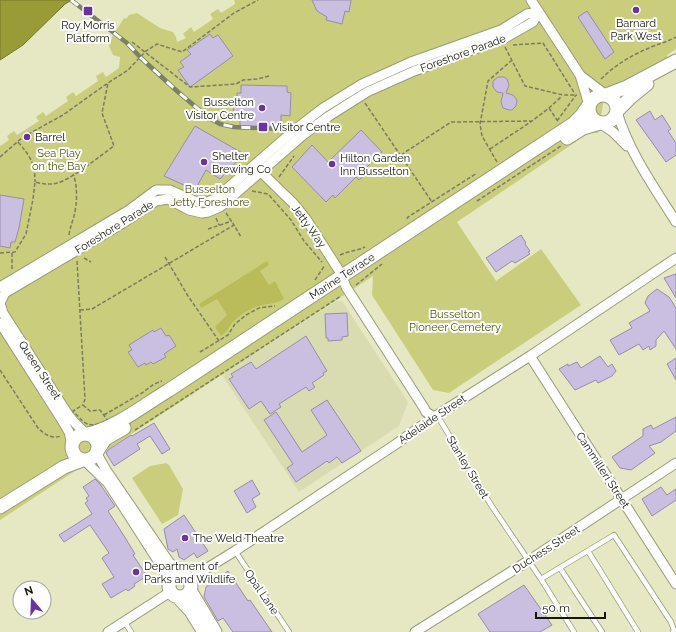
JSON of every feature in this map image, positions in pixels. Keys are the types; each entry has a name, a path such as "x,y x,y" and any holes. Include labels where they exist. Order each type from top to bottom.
{"street":[{"path":"531,0 580,75 586,92 589,106 588,111 592,119 613,132 631,150"},
{"name":"Foreshore Parade","path":"0,287 75,250 156,190 170,190 202,203 211,201 312,116 362,84 411,62 501,30 527,14 539,12"},
{"name":"Foreshore Parade","path":"0,303 3,296 8,291 160,200 172,200 195,212 208,212 214,210 225,204 260,172 318,124 367,92 414,71 505,38 532,22 539,12"},
{"path":"589,106 594,98 627,88 676,62"},
{"path":"600,124 613,120 617,112 630,97 676,62"},
{"path":"580,75 616,103 622,129 631,150 676,222"},
{"name":"Marine Terrace","path":"98,452 103,442 108,437 173,397 573,124 589,106"},
{"name":"Marine Terrace","path":"87,434 100,431 112,425 578,131 589,126 600,124"},
{"name":"Jetty Way","path":"254,165 294,204 306,219 333,261 343,280"},
{"name":"Adelaide Street","path":"188,582 235,552 434,417 530,356 676,258"},
{"name":"Stanley Street","path":"343,280 426,412 434,417"},
{"name":"Queen Street","path":"0,303 3,313 69,416 87,434"},
{"name":"Queen Street","path":"0,323 62,420 71,441"},
{"name":"Cammilleri Street","path":"530,356 676,584"},
{"path":"27,490 49,473 71,441 82,434 87,434 96,440 98,452 106,470 169,562 188,582 215,632"},
{"path":"71,441 75,455 84,460 108,483 162,567 173,591 191,611 204,632"},
{"path":"0,507 64,467 84,460 92,459 98,452"},
{"name":"Duchess Street","path":"415,632 528,561 676,463"},
{"path":"173,591 176,576 188,582"},
{"path":"108,632 173,591 187,594 188,582"}],"lane":[{"name":"Stanley Street","path":"434,417 440,420 491,505 541,579 574,632"},
{"path":"541,579 614,536 671,622 674,630 673,632"},
{"path":"588,551 638,632"},
{"name":"Opal Lane","path":"235,552 289,632"},
{"path":"560,568 602,632"},
{"path":"124,621 132,632"}],"path":[{"path":"0,157 23,137 63,115 128,70 146,51 157,44 182,52 229,17 258,0"},
{"path":"594,87 618,64 643,51 676,37"},
{"path":"132,42 146,51 190,87 236,84 244,80 268,76"},
{"path":"512,45 543,43 576,95"},
{"path":"500,50 505,47 525,86 563,95 576,95 586,92"},
{"path":"493,166 498,163 482,136 480,122 488,81 512,60"},
{"path":"35,182 48,184 58,183 114,146 102,113 108,83"},
{"path":"490,150 532,121 563,95"},
{"path":"549,108 557,120 576,95"},
{"path":"360,107 365,103 432,202"},
{"path":"401,155 451,122 532,121"},
{"path":"0,253 16,252 26,234 34,198 35,170 30,155 18,142"},
{"path":"268,194 295,155"},
{"path":"406,223 408,217 475,173 482,171"},
{"path":"73,174 76,181 76,208 69,235 75,250 85,399 83,405 73,411 86,424 93,426 108,421 100,410 90,411 83,405"},
{"path":"249,190 268,194 291,220 304,241 325,266"},
{"path":"224,210 241,237"},
{"path":"208,229 232,221"},
{"path":"80,310 92,309 234,225"},
{"path":"313,283 325,266 345,252 359,250 365,247"},
{"path":"75,250 82,257 91,262"},
{"path":"12,252 12,274"},
{"path":"165,257 188,296 219,341"},
{"path":"200,352 228,335 235,324 246,314 259,308 279,304"},
{"path":"0,370 38,428 45,435 71,441"}],"shaded area":[{"path":"0,0 72,0 65,4 23,45 0,60"},
{"path":"267,261 269,265 260,271 269,285 275,281 284,299 255,307 239,316 221,336 215,327 227,315 217,299 201,308 199,304"},
{"path":"336,301 342,301 408,402 399,426 299,492 222,375"}],"green space":[{"name":"Busselton Jetty Foreshore","path":"234,0 676,0 676,49 667,55 668,59 611,88 606,88 598,133 590,133 586,135 457,222 496,281 541,249 581,305 449,393 433,390 372,295 373,276 0,520 0,146 9,140 7,136 14,131 17,135 39,121 36,117 43,112 46,116 68,101 66,97 73,92 76,96 98,81 96,76 103,72 106,77 119,68 120,57 113,55 109,46 112,37 124,18 126,19 129,15 137,13 160,28 173,32 177,42 186,38 183,34 191,27 194,32 213,19 210,14 218,9 221,13 235,4"},
{"path":"166,463 169,465 183,489 178,515 162,524 132,478 150,466"}],"building":[{"path":"312,0 351,0 349,12 345,11 342,24 326,20 327,17 317,11"},
{"path":"587,11 614,52 605,59 578,17"},
{"path":"210,34 213,38 218,35 233,56 190,87 178,70 184,67 180,62 191,54 187,50"},
{"path":"498,77 504,77 507,79 509,85 506,93 513,95 517,100 516,106 512,110 503,108 501,102 503,93 497,92 493,87 493,81"},
{"name":"Busselton Visitor Centre","path":"241,85 287,86 287,92 291,93 290,116 281,115 281,128 240,127 240,115 233,115 234,102 237,102 237,93 241,93"},
{"path":"650,111 655,120 662,115 671,129 668,131 676,143 676,155 666,162 636,120"},
{"name":"Shelter Brewing Co","path":"195,126 244,154 220,179 206,170 195,190 164,176"},
{"name":"Hilton Garden Inn Busselton","path":"361,130 382,152 366,168 369,171 359,180 356,177 335,198 333,195 326,202 292,167 312,145 328,162"},
{"path":"0,195 24,199 15,242 11,242 10,248 0,246"},
{"path":"521,235 530,251 528,252 530,254 515,263 512,261 496,272 486,258"},
{"path":"676,274 676,298 664,278"},
{"path":"657,289 669,297 676,308 676,349 664,331 656,340 656,346 650,350 649,346 643,350 639,344 619,355 610,340 632,328 629,323 650,311 645,303 648,296"},
{"path":"347,313 348,336 342,337 342,340 328,341 328,338 326,338 325,314"},
{"path":"161,328 166,336 169,335 176,346 164,354 166,357 153,364 151,362 146,365 145,363 138,367 128,352 132,350 129,345 153,330 154,332"},
{"path":"306,336 327,371 323,373 324,375 312,383 315,387 309,391 306,387 279,404 281,407 270,414 261,401 249,409 229,379 233,377 231,374 251,362 256,369"},
{"path":"600,356 608,367 612,364 616,371 612,376 598,383 596,380 575,390 559,369 568,364 568,366 577,362 581,368"},
{"path":"676,358 676,380 667,364"},
{"path":"327,400 361,451 342,463 337,457 329,463 327,461 296,482 287,468 293,464 264,420 276,412 302,452 327,435 311,410"},
{"path":"676,417 676,431 661,442 649,446 655,453 631,470 620,468 612,457 643,436 643,429 651,425 653,429"},
{"path":"154,423 170,449 162,454 150,436 137,444 140,449 114,466 106,453 108,450 131,435 132,436"},
{"path":"95,479 115,506 108,511 135,554 133,555 147,576 134,584 135,586 128,591 126,589 111,598 102,584 114,577 102,558 109,553 90,525 64,542 59,535 92,514 85,503 88,501 86,498 89,496 83,487"},
{"path":"252,480 260,494 252,499 256,507 247,513 234,491"},
{"path":"661,487 667,495 676,489 676,500 652,516 642,499"},
{"path":"184,515 208,551 197,558 194,553 184,560 179,557 177,549 173,552 168,549 164,529"},
{"path":"228,571 248,601 250,600 272,632 233,632 223,618 218,621 204,597 206,587"},
{"path":"524,585 552,625 540,632 490,632 478,614"}],"railway":[{"path":"71,0 127,43 178,92 209,118 220,124 234,127 281,129"}],"place":[{"name":"Barnard Park West","path":"636,10"},
{"name":"Roy Morris Platform","path":"88,11"},
{"name":"Busselton Visitor Centre","path":"262,108"},
{"name":"Visitor Centre","path":"263,127"},
{"name":"Barrel","path":"27,137"},
{"name":"Shelter Brewing Co","path":"204,162"},
{"name":"Hilton Garden Inn Busselton","path":"332,164"},
{"name":"The Weld Theatre","path":"185,538"},
{"name":"Department of Parks and Wildlife","path":"136,572"}],"park label":[{"name":"Sea Play on the Bay","path":"59,159"},
{"name":"Busselton Pioneer Cemetery","path":"455,320"}]}
